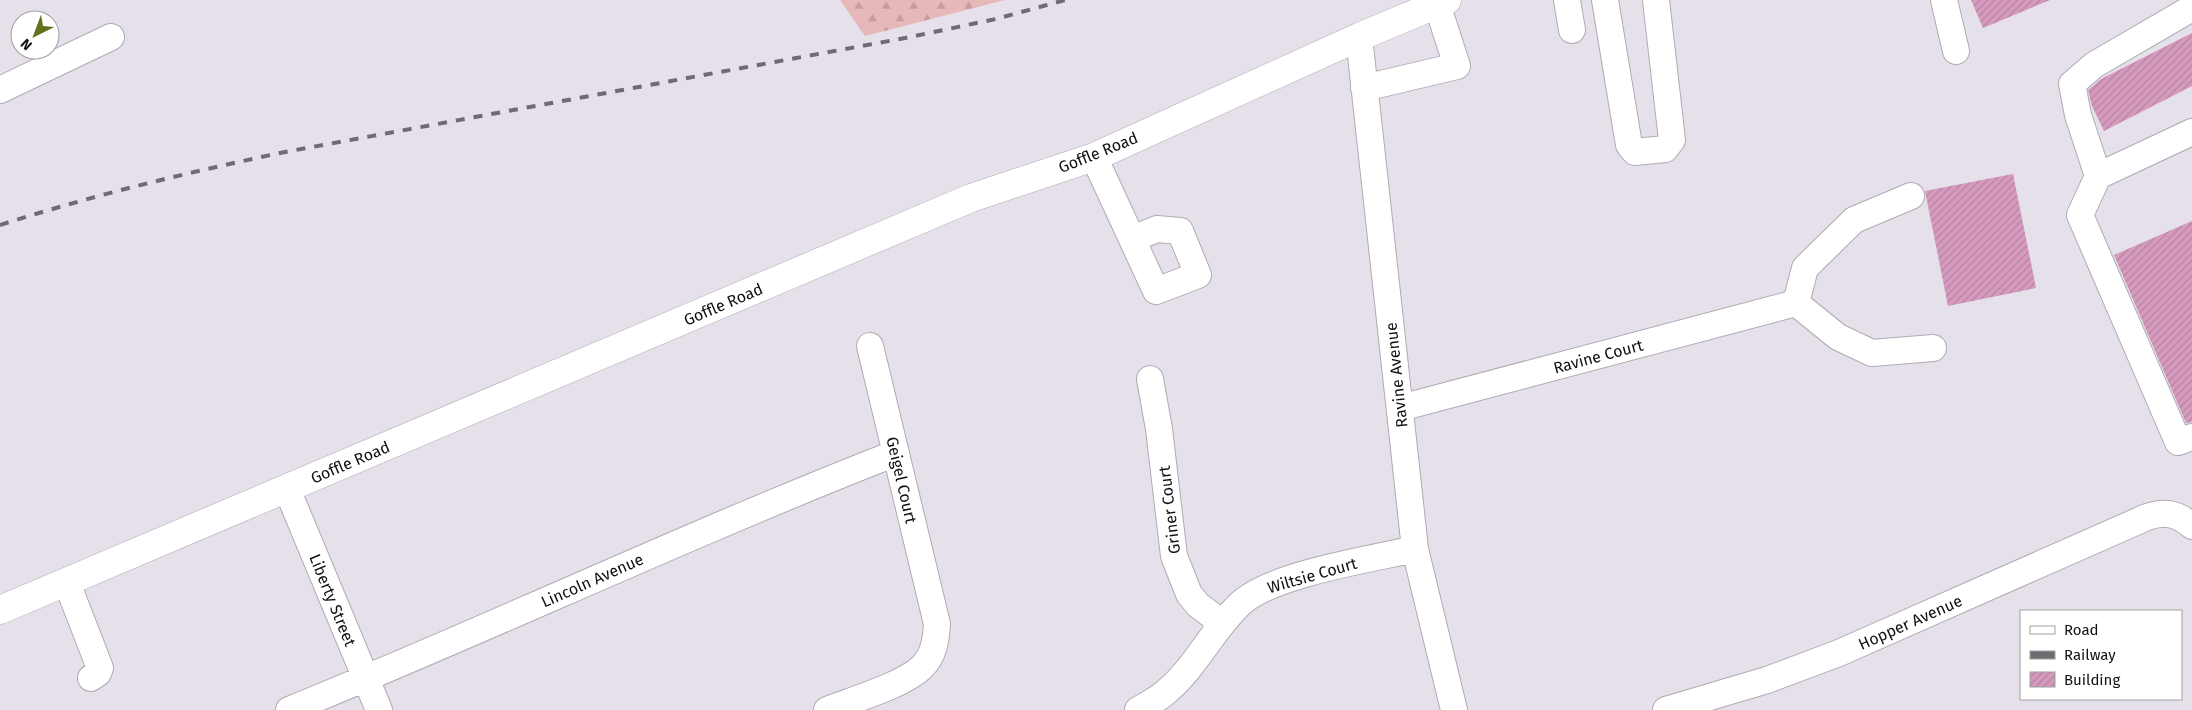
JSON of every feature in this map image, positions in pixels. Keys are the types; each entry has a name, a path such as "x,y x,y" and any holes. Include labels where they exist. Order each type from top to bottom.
{"main road":[{"name":"Goffle Road","path":"0,610 971,198 1094,157 1359,37 1442,2"}],"street":[{"path":"1567,0 1572,30"},
{"path":"1605,0 1629,145 1635,152 1665,149 1672,140 1656,0"},
{"path":"1944,0 1956,50"},
{"path":"1364,88 1457,66 1442,2"},
{"path":"2098,176 2078,115 2072,84 2094,65 2192,8"},
{"path":"0,90 111,36"},
{"name":"Ravine Avenue","path":"1359,37 1415,549 1454,710"},
{"path":"2192,132 2098,176 2080,215 2178,442 2192,437"},
{"path":"1094,157 1132,239"},
{"path":"1912,196 1854,220 1805,268 1796,303 1838,337 1872,353 1934,348"},
{"name":"Ravine Court","path":"1400,408 1796,303"},
{"name":"Geigel Court","path":"827,710 910,676 922,667 932,654 936,639 934,614 870,346"},
{"name":"Griner Court","path":"1150,379 1159,429 1174,556 1189,594 1198,605 1222,623"},
{"name":"Lincoln Avenue","path":"289,710 366,679 771,502 896,453"},
{"name":"Liberty Street","path":"288,489 379,710"},
{"name":"Hopper Avenue","path":"1666,710 1767,680 1839,653 2146,518 2158,514 2171,514 2183,518 2192,526"},
{"name":"Wiltsie Court","path":"1138,710 1168,691 1222,623 1242,602 1261,589 1284,580 1415,549"},
{"path":"67,583 100,668 98,673 90,678"}],"green space":[{"path":"840,0 1005,0 865,36"}],"building":[{"path":"1971,0 2050,0 1983,28"},
{"path":"2192,33 2192,86 2104,131 2092,106 2088,90 2101,79"},
{"path":"2013,174 2036,288 1948,306 1925,191"},
{"path":"2192,221 2192,422 2186,423 2114,255"}],"railway":[{"path":"0,225 142,185 285,152 905,38 996,19 1065,0"}]}
